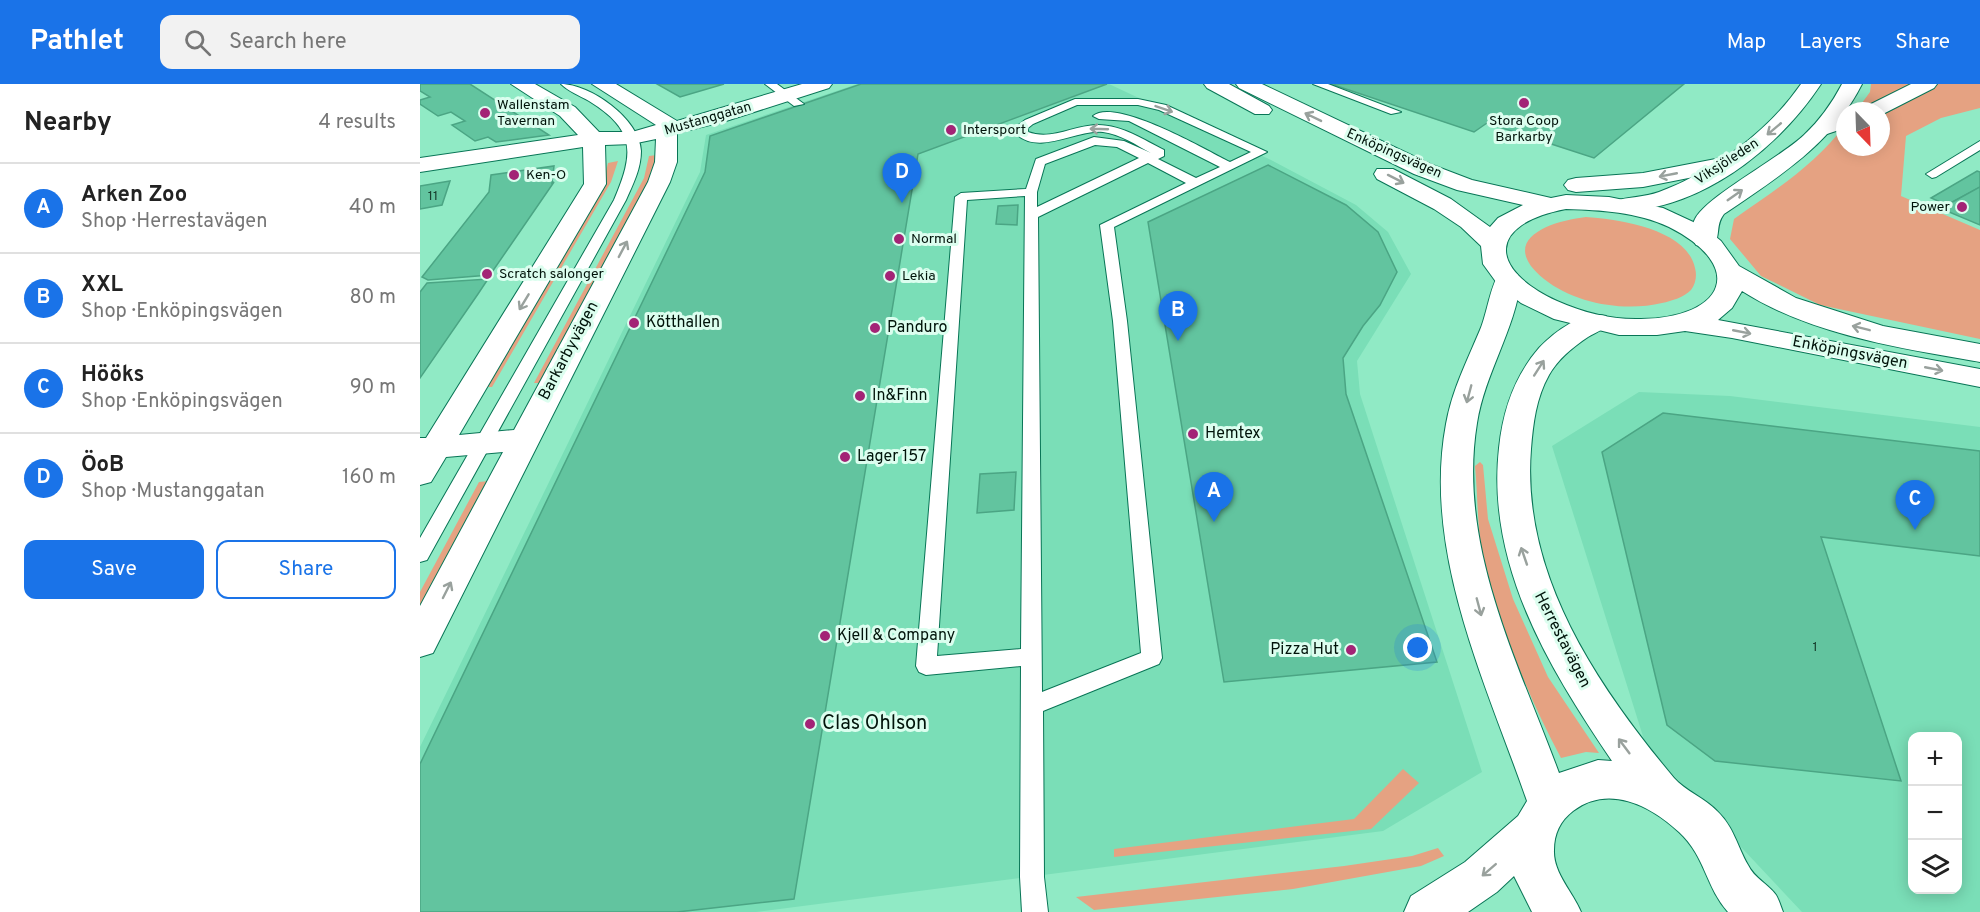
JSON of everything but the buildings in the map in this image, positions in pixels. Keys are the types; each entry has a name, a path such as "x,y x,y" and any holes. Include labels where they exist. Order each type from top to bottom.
{"main road":[{"path":"420,474 428,449 595,184 599,158 583,121 521,84"},
{"path":"602,84 664,124"},
{"name":"Mustanggatan","path":"420,165 629,133 781,92 822,84"},
{"name":"Enköpingsvägen","path":"1214,84 1447,207 1473,224 1492,245"},
{"name":"Enköpingsvägen","path":"1246,84 1422,169 1465,185 1549,204"},
{"name":"Viksjöleden","path":"1622,206 1668,196 1726,164 1786,119 1801,103 1811,84"},
{"name":"Viksjöleden","path":"1705,240 1706,221 1716,209 1835,125 1852,84"},
{"path":"1890,102 1927,84"},
{"name":"Barkarbyvägen","path":"420,642 659,182 666,162 664,124"},
{"path":"1422,169 1564,185 1643,180 1726,164"},
{"path":"1622,206 1584,202 1549,204 1516,215 1496,233 1492,245 1493,256 1508,280 1541,303 1561,312 1596,322 1642,327 1684,323 1708,314 1723,302 1730,287 1729,271"},
{"name":"Enköpingsvägen","path":"1622,206 1676,223 1705,240 1720,255 1729,271 1758,291 1825,319 1921,343 1980,353"},
{"path":"1508,280 1506,302 1474,376 1464,411 1458,454 1459,502 1464,549 1480,614 1540,816 1532,855 1538,881 1558,912"},
{"name":"Herrestavägen","path":"1596,322 1574,332 1551,349 1535,373 1522,403 1513,446 1511,490 1521,545 1540,603 1570,663 1611,729 1660,793"},
{"name":"Enköpingsvägen","path":"1684,323 1732,330 1980,378"},
{"path":"428,449 523,440"},
{"name":"Herrestavägen","path":"1427,912 1480,877 1569,786 1597,779 1628,781 1660,793 1692,815 1718,846 1742,902"}],"lane":[{"path":"566,84 619,116 629,133"},
{"path":"1318,84 1395,112"},
{"path":"1030,215 1160,153 1114,130 1078,129 1043,140 1030,139 1021,132 1029,122 1075,102 1138,102 1162,107 1261,152 1107,225 1120,321 1152,658 1032,706"},
{"path":"1099,116 1131,118 1230,167"},
{"name":"Barkarbyvägen","path":"420,555 620,200 634,165 635,152 629,133"},
{"path":"1035,912 1032,877 1031,192 1040,162 1094,141 1120,144 1196,183"},
{"path":"1932,174 1980,146"},
{"path":"1031,192 961,197 926,666 1032,657"}],"shaded area":[{"path":"857,84 1109,84 1271,160 1356,205 1388,232 1411,274 1357,361 1360,394 1482,772 1383,831 756,912 420,912 420,747 700,172 706,135"},
{"path":"1871,84 1980,84 1980,108 1941,118 1906,136 1901,196 1980,230 1980,339 1820,305 1761,276 1730,239 1734,219 1779,188 1821,153 1836,136 1836,156 1890,156 1890,102 1863,102 1870,92"},
{"path":"657,155 653,174 542,383 534,383 644,178 649,156"},
{"path":"618,161 611,182 492,387 482,387 603,183 608,163"},
{"path":"1586,217 1615,220 1650,229 1679,244 1689,255 1695,268 1696,279 1691,290 1685,295 1662,303 1632,307 1585,300 1556,288 1531,265 1525,253 1527,243 1544,228"},
{"path":"1639,392 1730,396 1980,427 1980,912 1802,912 1646,746 1552,446"},
{"path":"1480,462 1483,465 1488,519 1513,599 1548,677 1599,753 1586,752 1561,758 1516,662 1491,587 1482,551 1475,466"},
{"path":"489,481 420,610 420,592 479,482"},
{"path":"1403,769 1419,783 1371,829 1114,857 1114,849 1354,819"},
{"path":"1438,848 1444,856 1421,866 1293,889 1094,910 1076,897 1344,866 1412,856"}],"place":[{"name":"Stora Coop Barkarby","path":"1524,103"},
{"name":"Wallenstam Tavernan","path":"485,113"},
{"name":"Intersport","path":"951,130"},
{"name":"Ken-O","path":"514,175"},
{"name":"ÖoB","path":"902,203"},
{"name":"Power","path":"1962,207"},
{"name":"Normal","path":"899,239"},
{"name":"Scratch salonger","path":"487,274"},
{"name":"Lekia","path":"890,276"},
{"name":"Kötthallen","path":"634,323"},
{"name":"Panduro","path":"875,328"},
{"name":"XXL","path":"1178,341"},
{"name":"In&Finn","path":"860,396"},
{"name":"Hemtex","path":"1193,434"},
{"name":"Lager 157","path":"845,457"},
{"name":"Arken Zoo","path":"1214,522"},
{"name":"Hööks","path":"1915,530"},
{"name":"Kjell & Company","path":"825,636"},
{"name":"Pizza Hut","path":"1351,650"},
{"name":"Clas Ohlson","path":"810,724"}]}
